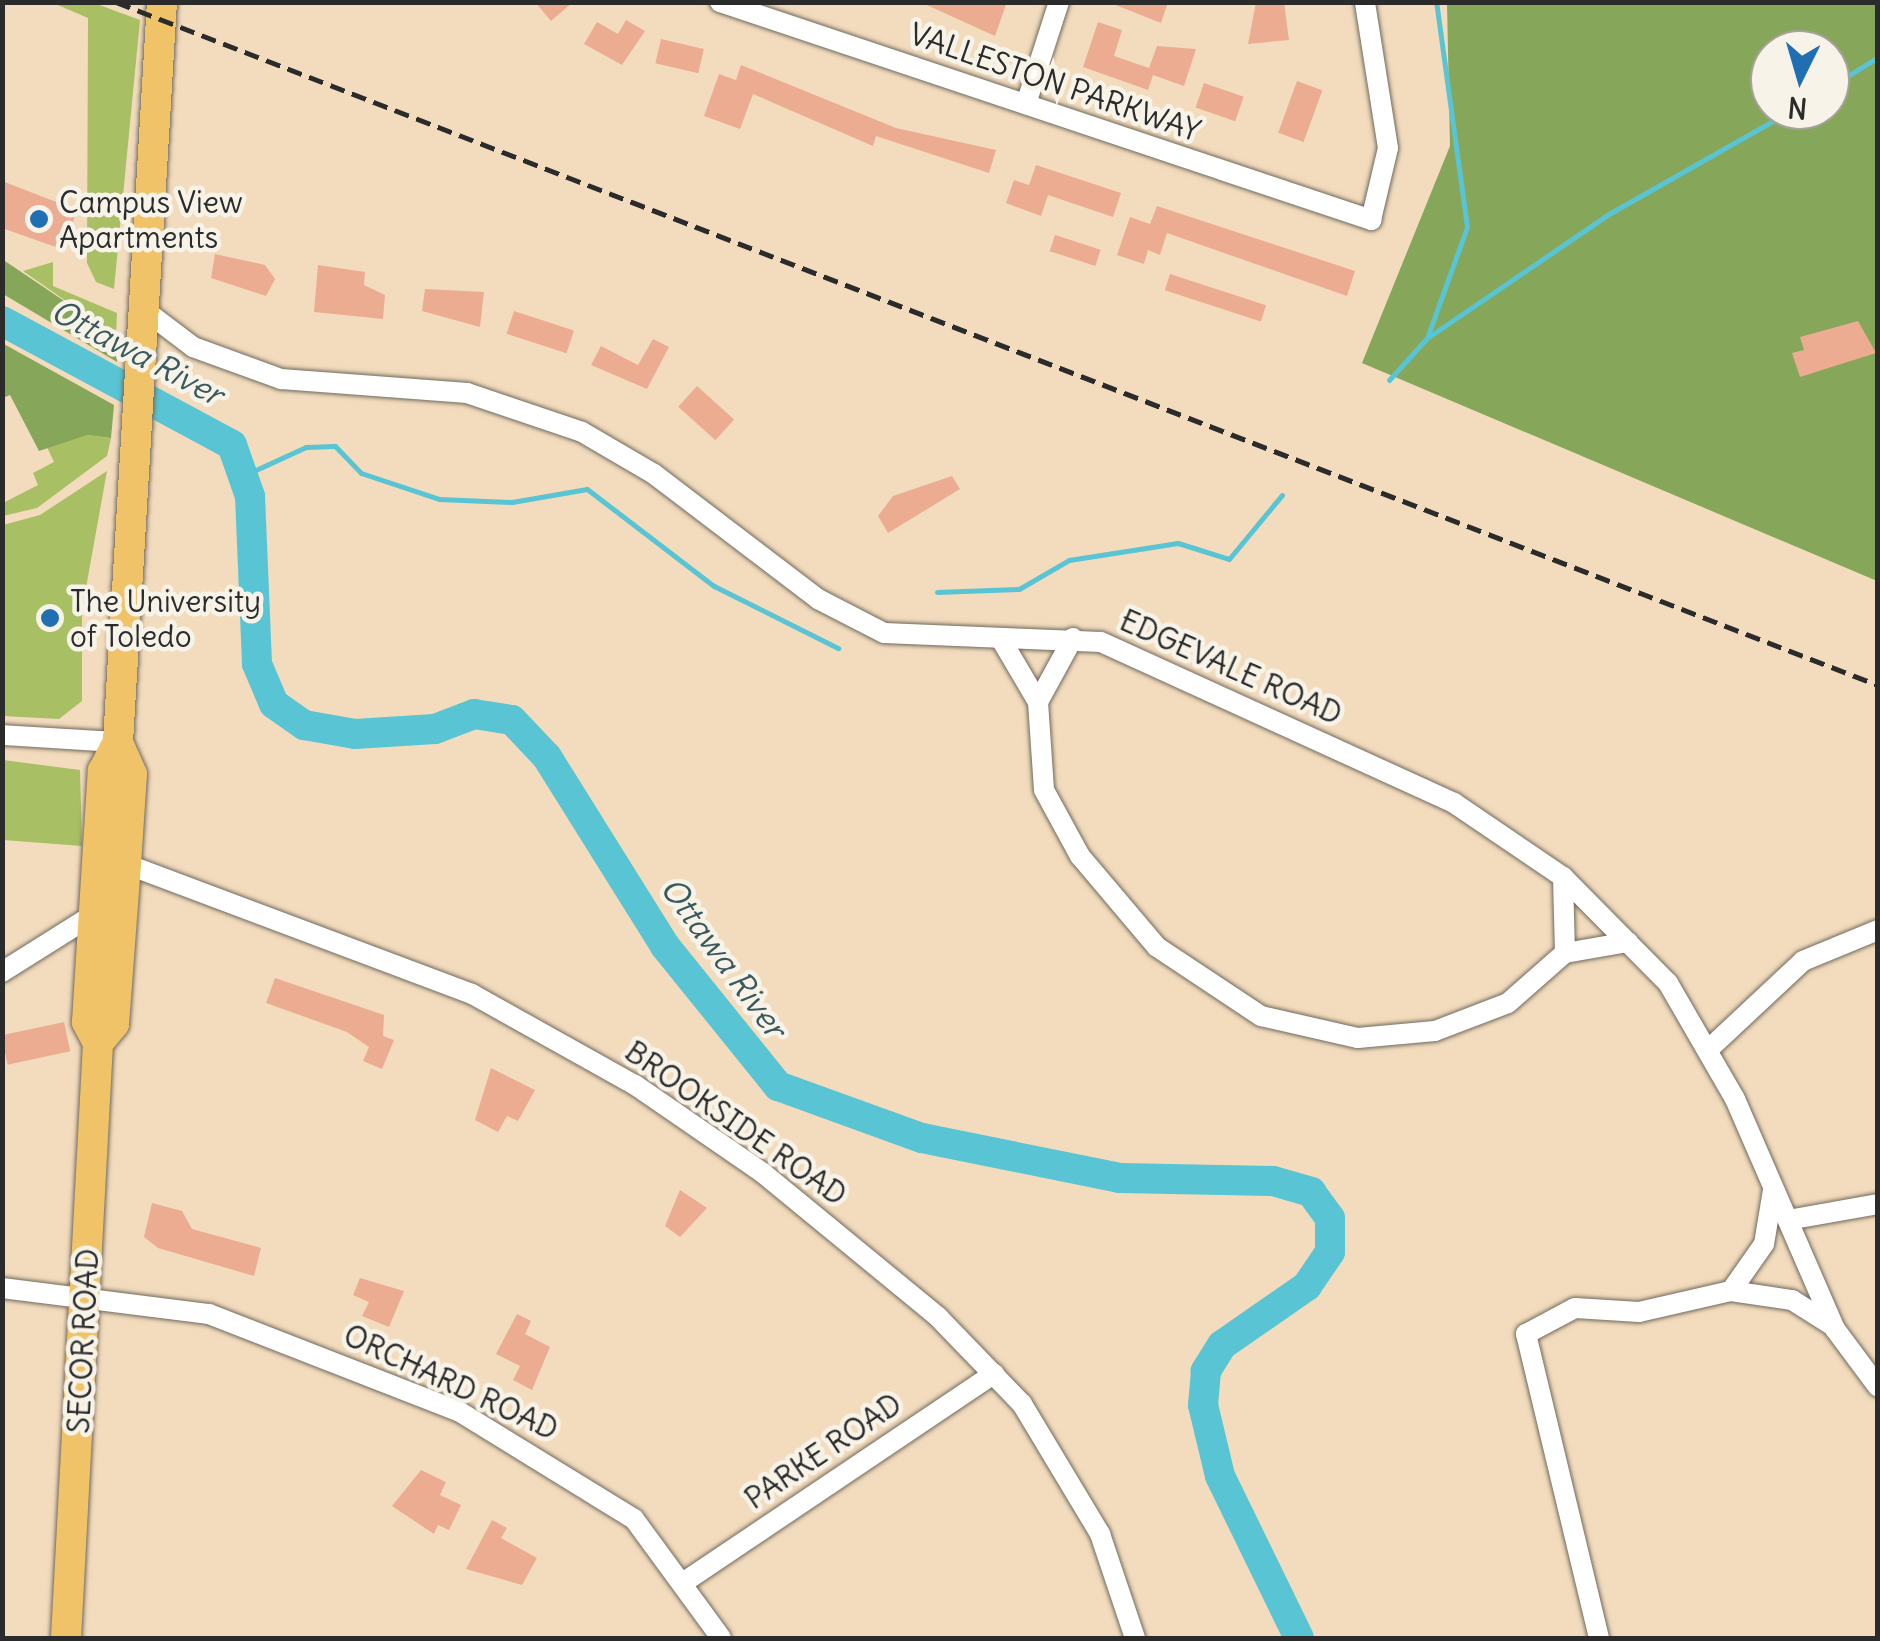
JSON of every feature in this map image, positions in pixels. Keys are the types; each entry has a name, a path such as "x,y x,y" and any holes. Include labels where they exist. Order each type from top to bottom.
{"main road":[{"name":"SECOR ROAD","path":"66,1638 98,1043 87,1022 103,771 118,742 162,2"},
{"name":"SECOR ROAD","path":"98,1043 114,1024 132,774 118,742"}],"street":[{"name":"VALLESTON PARKWAY","path":"720,2 1370,220 1388,148 1366,2"},
{"path":"788,24 795,2"},
{"path":"1026,104 1059,2"},
{"name":"EDGEVALE ROAD","path":"143,309 192,347 316,386 422,386 512,404 654,474 864,624 906,637 1002,641 1073,638 1174,668 1454,803 1564,877 1628,942 1710,1048 1772,1179 1835,1329 1878,1387"},
{"path":"1038,702 1073,638"},
{"path":"1002,641 1038,702 1044,790 1080,856 1157,948 1261,1016 1346,1037 1435,1031 1508,1003 1565,952 1628,942"},
{"path":"2,735 118,742"},
{"name":"BROOKSIDE ROAD","path":"126,864 326,934 538,1026 763,1174 994,1374 1055,1446 1081,1495 1135,1638"},
{"path":"1564,877 1565,952"},
{"path":"2,972 94,914"},
{"path":"1710,1048 1803,961 1878,930"},
{"path":"1731,1291 1771,1225 1772,1179"},
{"path":"1788,1220 1878,1204"},
{"name":"ORCHARD ROAD","path":"2,1288 86,1294 209,1314 460,1412 581,1480 634,1519 687,1580 722,1638"},
{"path":"1599,1638 1526,1334 1575,1308 1653,1310 1731,1291 1792,1300 1835,1329"},
{"name":"PARKE ROAD","path":"687,1580 994,1374"}],"green space":[{"path":"53,3 94,3 140,20 114,289 96,282 87,263 88,18"},
{"path":"1447,3 1877,3 1877,581 1362,363 1450,146"},
{"path":"2,259 116,336 117,362 3,294"},
{"path":"53,262 53,286 117,313 116,336 23,271"},
{"path":"2,343 114,405 111,438 87,435 39,451 10,395 3,398"},
{"path":"86,435 111,438 107,456 37,508 3,516 3,503 38,485 33,473 54,462 47,447"},
{"path":"107,471 82,610 82,701 59,719 3,716 3,525 40,515"},
{"path":"3,760 80,770 82,846 3,840"}],"building":[{"path":"535,2 573,2 551,21"},
{"path":"920,2 1007,2 995,36"},
{"path":"1108,2 1168,2 1161,23"},
{"path":"1256,2 1284,2 1289,40 1248,44"},
{"path":"626,20 645,31 622,65 584,44 597,22 618,34"},
{"path":"1098,22 1122,30 1114,56 1149,68 1157,46 1196,49 1184,86 1153,75 1148,90 1083,67"},
{"path":"661,39 704,49 698,73 655,63"},
{"path":"741,65 896,128 996,150 989,173 876,136 873,146 753,94 740,129 704,116 719,74 736,80"},
{"path":"1297,81 1322,90 1304,142 1278,133"},
{"path":"1204,83 1244,97 1235,121 1196,108"},
{"path":"1036,165 1121,193 1113,217 1048,195 1041,216 1006,203 1014,180 1029,185"},
{"name":"Campus View Apartments","path":"2,181 77,210 64,250 2,228"},
{"path":"1157,206 1355,271 1347,296 1167,233 1160,255 1148,250 1144,264 1117,255 1130,217 1150,224"},
{"path":"1055,235 1101,250 1095,266 1050,251"},
{"path":"215,254 265,265 275,279 266,296 211,278"},
{"path":"318,265 365,272 364,285 385,295 383,319 314,312"},
{"path":"1170,274 1266,305 1261,321 1165,290"},
{"path":"425,289 484,292 480,327 422,311"},
{"path":"514,311 574,330 567,353 507,334"},
{"path":"1858,321 1876,353 1800,377 1792,353 1804,350 1800,337"},
{"path":"653,339 669,347 647,389 591,365 601,346 638,365"},
{"path":"697,386 734,419 715,440 678,407"},
{"path":"952,476 960,489 888,533 878,516 893,496"},
{"path":"275,978 384,1015 383,1036 394,1040 382,1069 363,1061 369,1047 347,1032 266,1003"},
{"path":"64,1022 70,1051 8,1065 2,1035"},
{"path":"491,1068 535,1090 518,1121 507,1116 498,1132 475,1120"},
{"path":"680,1190 707,1208 680,1237 665,1226"},
{"path":"152,1203 182,1211 192,1229 261,1248 254,1276 158,1248 144,1237"},
{"path":"360,1278 404,1291 389,1327 362,1316 369,1302 353,1295"},
{"path":"517,1314 531,1321 525,1334 550,1347 532,1390 513,1380 520,1366 496,1354"},
{"path":"421,1470 446,1482 440,1495 461,1505 449,1530 438,1525 434,1534 392,1506"},
{"path":"492,1520 507,1528 501,1538 537,1558 522,1585 466,1569"}],"waterway":[{"path":"1389,380 1427,338 1467,227 1436,2"},
{"path":"1850,74 1878,57"},
{"path":"1427,338 1607,215 1757,130"},
{"name":"Ottawa River","path":"2,321 232,445 250,496 257,664 274,704 304,725 355,734 435,729 474,714 512,720 547,757 665,946 778,1086 922,1138 1120,1178 1273,1181 1311,1192 1330,1218 1330,1252 1307,1286 1222,1345 1206,1371 1203,1405 1220,1476 1299,1638"},
{"path":"245,475 306,447 335,446 361,473 439,499 512,502 587,489 714,586 838,648"},
{"path":"937,592 1019,589 1069,560 1178,543 1229,559 1282,495"}],"railway":[{"path":"116,2 1878,685"}],"place":[{"name":"Campus View Apartments","path":"39,219"},
{"name":"The University of Toledo","path":"50,618"}]}
